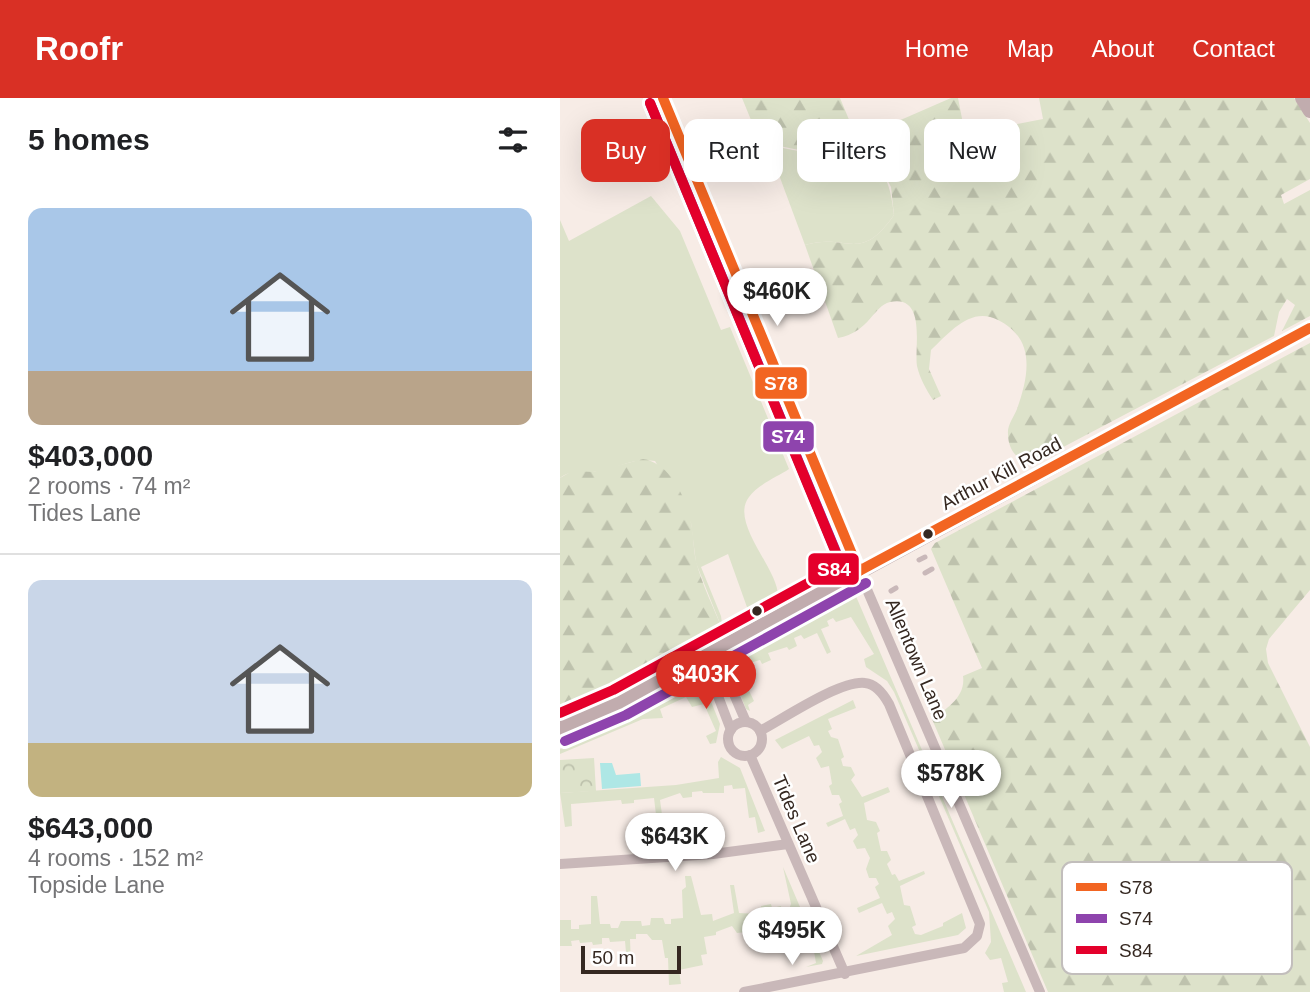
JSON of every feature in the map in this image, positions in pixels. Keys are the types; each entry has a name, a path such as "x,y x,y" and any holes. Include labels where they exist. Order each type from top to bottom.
{"street":[{"path":"663,98 859,571"},
{"path":"1302,98 1310,111"},
{"name":"Arthur Kill Road","path":"560,727 619,703 1310,328"},
{"name":"Allentown Lane","path":"859,571 1040,992"},
{"name":"Tides Lane","path":"709,654 716,695 738,725"},
{"name":"Tides Lane","path":"709,654 738,725"},
{"path":"738,725 760,732 848,686 864,683 877,688 888,704 977,911 980,924 977,936 964,948 845,974 744,992"},
{"name":"Tides Lane","path":"738,725 727,738 730,749 739,755 750,755 845,974"},
{"path":"750,755 761,745 760,732"},
{"path":"560,864 700,855 788,844"}],"lane":[{"path":"919,560 925,557"},
{"path":"925,573 932,569"}],"green space":[{"path":"742,98 840,98 849,119 797,119 797,150 783,147 783,119 751,119"},
{"path":"951,98 958,98 962,119 924,119 924,182 1020,182 1020,123 1043,119 1039,98 1294,98 1310,123 1310,179 1281,195 1284,204 1310,190 1310,316 1282,331 1295,305 1287,299 1279,312 1274,336 1033,463 1028,462 1018,458 1008,440 1008,431 1024,383 1024,348 1019,337 998,320 979,316 970,319 953,329 931,350 929,369 941,396 933,400 917,366 916,324 909,306 902,302 884,304 864,325 849,335 838,338 805,245 820,242 852,244 871,239 894,215 888,182 910,182 910,119 903,119"},
{"path":"783,148 797,151 797,182 887,182 894,215 871,239 853,244 820,242 805,245 782,182"},
{"path":"651,196 680,231 721,330 730,327 789,469 757,489 749,497 745,508 745,520 771,573 778,597 748,610 728,554 701,567 721,616 723,631 696,563 691,523 655,461 631,462 601,471 572,473 560,478 560,220 569,241"},
{"path":"1310,343 1310,590 1269,639 1266,649 1268,663 1310,747 1310,992 1048,992 932,719 949,707 958,696 963,676 982,668 931,549 935,543"},
{"path":"643,459 661,467 681,492 691,523 699,570 723,631 616,690 560,714 560,478 572,471 593,472"},
{"path":"855,594 1026,992 1004,992 1002,983 1008,982 1001,958 990,960 985,953 991,942 989,912 894,692 887,681 866,667 864,659 874,654 851,617 836,622 833,618 827,621 829,626 821,629 831,652 827,654 817,633 804,639 801,635 794,638 797,646 768,653 771,660 762,664 760,660 746,664 747,666 739,670 754,701 748,705 750,711 746,709 728,664"},
{"path":"702,679 720,724 716,743 710,744 706,736 716,731 704,704 692,707 686,697 660,709 663,718 643,719 560,754 560,749 645,711"},
{"path":"853,700 856,708 828,719 832,729 828,731 831,737 838,739 844,757 841,759 843,766 851,767 855,775 851,780 862,797 888,787 890,792 864,803 867,820 876,822 880,831 877,833 881,851 887,851 891,860 887,864 892,875 895,874 899,881 924,871 925,874 900,886 904,905 910,906 916,925 912,927 915,934 921,935 943,926 943,923 962,913 966,928 958,935 856,956 892,935 888,926 895,919 892,912 887,914 882,903 859,913 857,908 880,898 875,887 879,884 876,878 869,878 866,869 870,858 865,848 857,849 853,841 858,835 855,828 850,830 845,819 828,827 826,823 843,816 839,804 842,802 839,795 832,795 829,766 821,768 816,758 822,752 819,745 814,746 809,736 782,749 775,740"},
{"path":"721,757 740,768 765,831 758,833 755,817 749,818 745,788 733,789 732,785 724,786 724,793 692,792 692,797 683,798 680,793 660,800 663,822 657,823 654,798 622,804 621,800 571,804 572,826 565,827 560,793 676,785 719,778 718,762"},
{"path":"594,758 596,791 560,793 560,760"},
{"path":"783,867 822,964 806,967 816,963 812,940 809,940 806,925 798,925 797,920 792,921 791,917 777,919 774,924 778,947 773,948 770,925 758,927 757,922 746,925 747,932 737,933 732,926 716,932 716,935 704,937 707,954 701,955 703,965 679,970 681,984 669,985 668,958 665,958 662,940 652,940 647,934 636,934 636,939 630,939 631,964 627,964 625,941 610,942 609,938 602,938 602,944 580,943 579,940 571,941 572,946 560,946 560,920 571,920 571,929 591,924 591,896 597,896 600,924 610,924 611,928 618,928 621,921 641,921 642,926 650,925 651,918 663,918 665,924 671,924 671,919 683,918 682,890 686,887 685,876 691,876 701,915 712,914 713,921 734,913 730,885 734,885 739,913 759,914 761,906 771,904 772,908 781,906 782,910 789,909 791,904"}],"water":[{"path":"600,763 612,763 616,775 640,773 641,786 602,789"}],"transit line":[{"name":"S78","path":"663,98 859,571"},
{"name":"S74","path":"650,103 846,576"},
{"name":"S84","path":"560,713 613,690 841,565 650,103"},
{"name":"S78","path":"859,571 1310,328"},
{"name":"S74","path":"565,741 626,715 866,583"}]}
